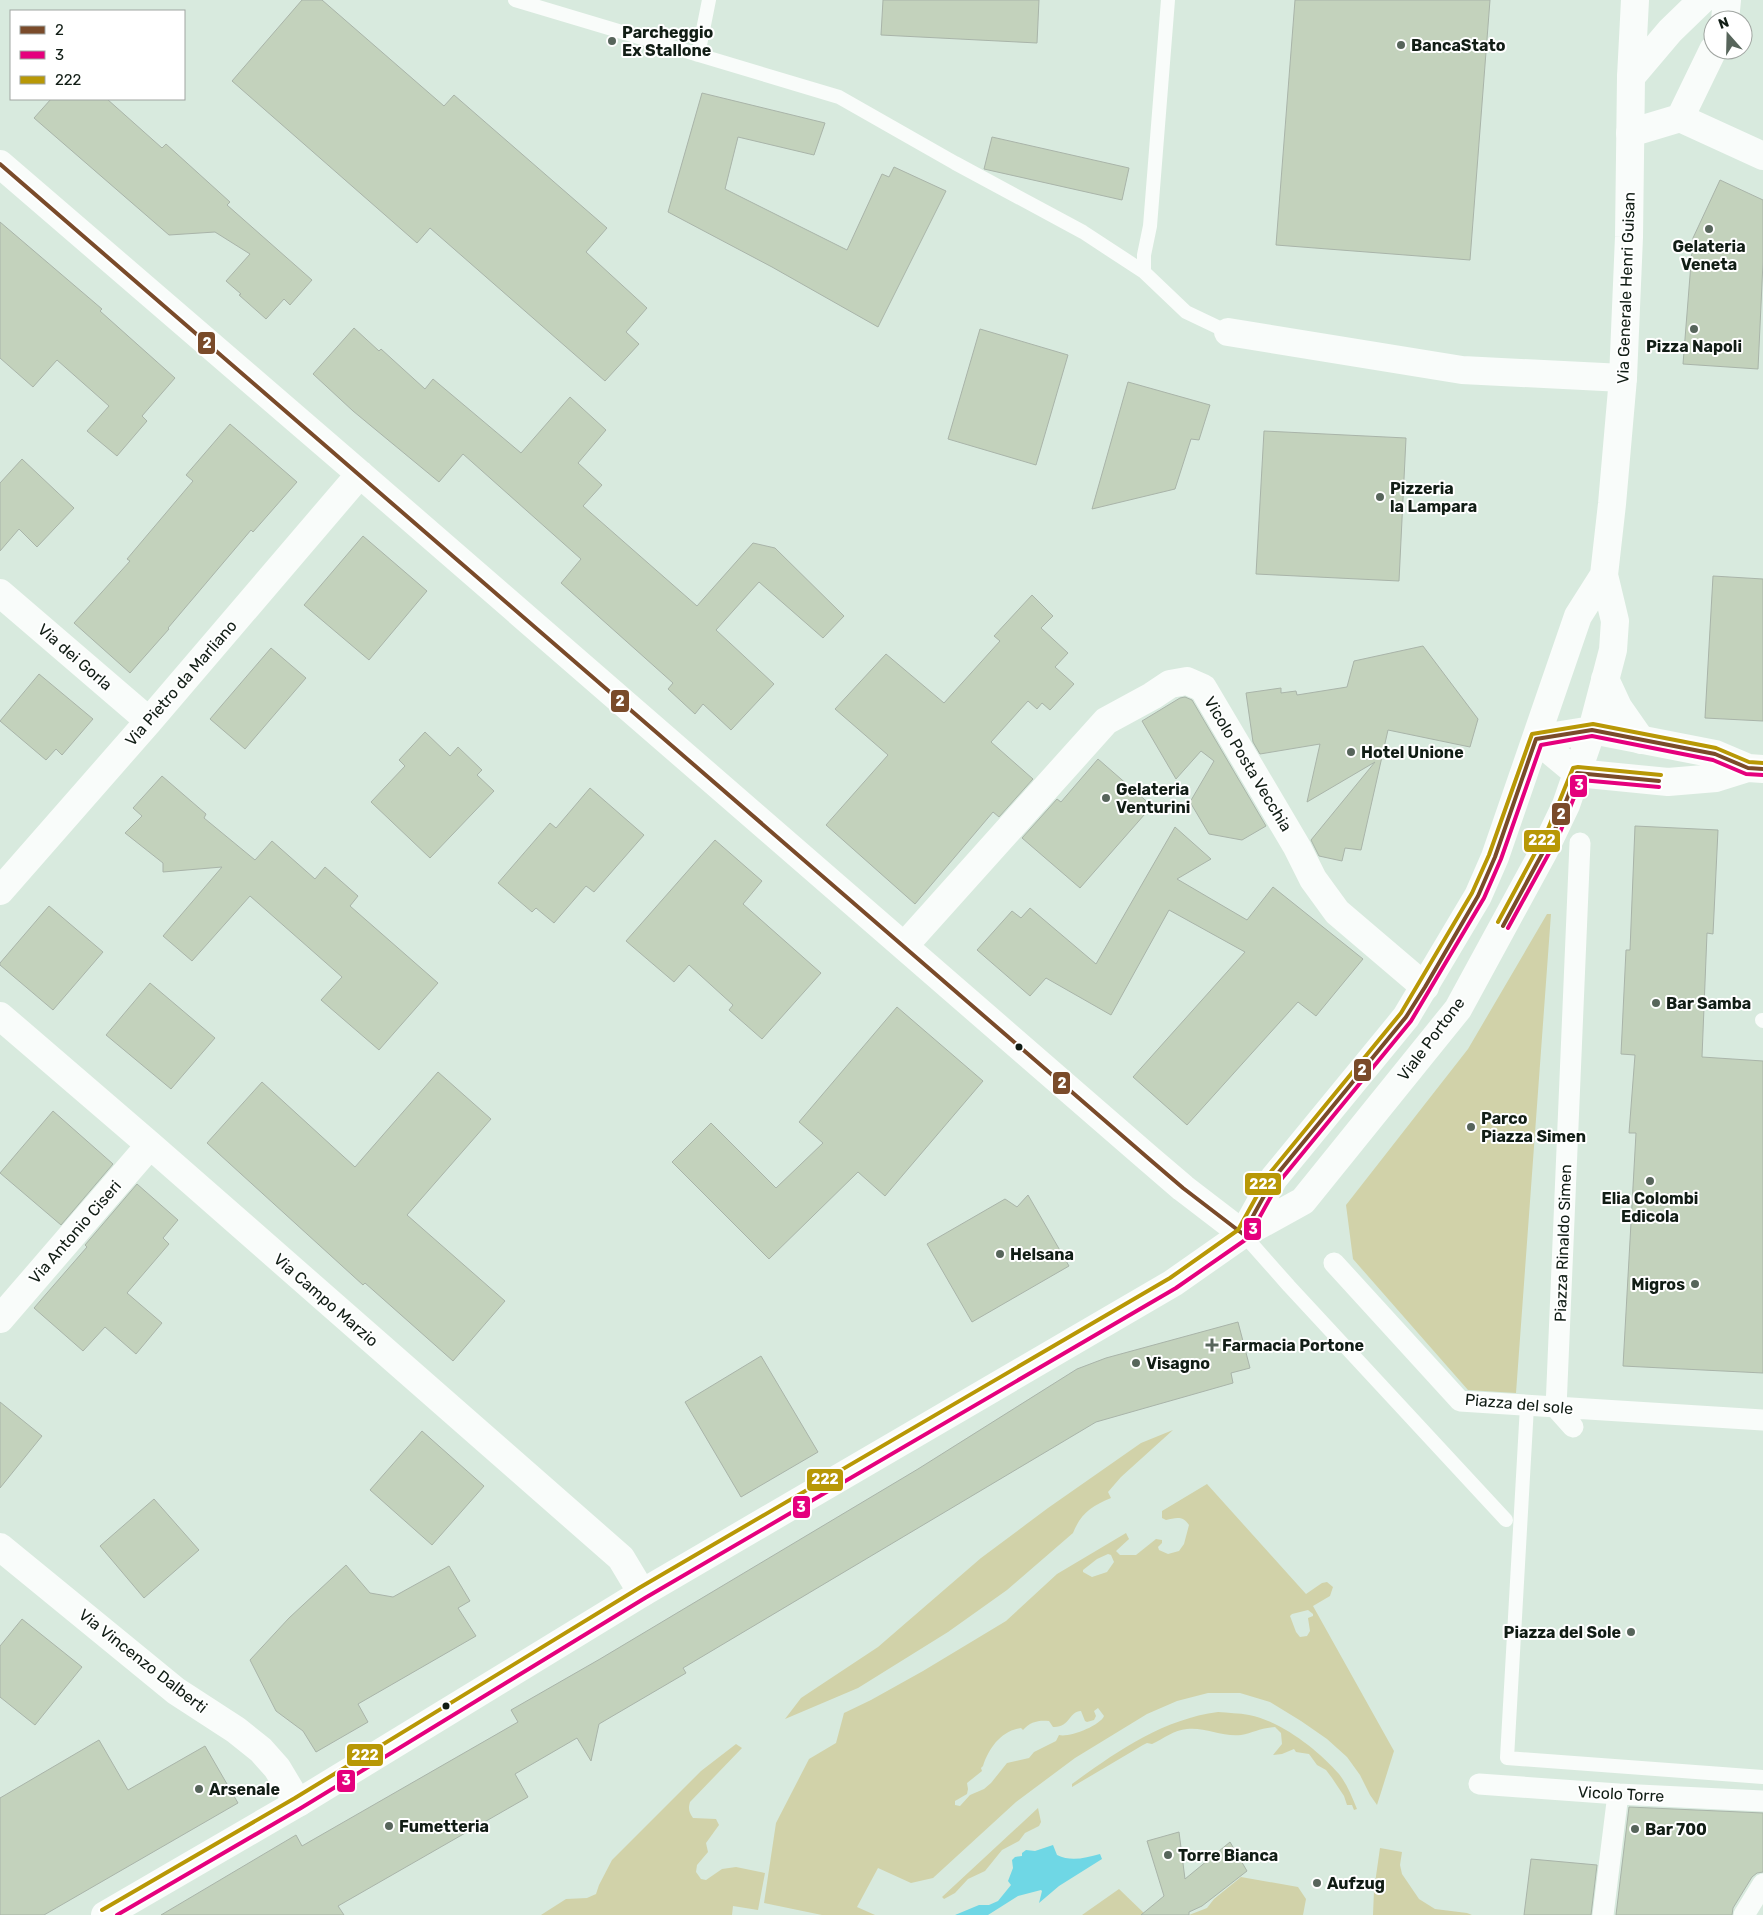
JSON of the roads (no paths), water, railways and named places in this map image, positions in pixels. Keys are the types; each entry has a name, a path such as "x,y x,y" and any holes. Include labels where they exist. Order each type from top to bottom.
{"street":[{"name":"Via Generale Henri Guisan","path":"1577,773 1592,730 1613,650 1616,621 1604,575 1623,378 1629,237 1631,77 1635,0"},
{"path":"1631,77 1670,30 1702,0"},
{"path":"1680,118 1708,60"},
{"path":"1630,133 1680,118 1763,156"},
{"path":"0,164 1183,1188 1243,1234"},
{"path":"1228,332 1462,370 1623,378"},
{"name":"Via Pietro da Marliano","path":"0,891 149,721 360,474"},
{"name":"Via Generale Henri Guisan","path":"1536,739 1578,616 1604,575"},
{"name":"Via dei Gorla","path":"0,593 149,721"},
{"path":"1605,679 1618,707 1641,740"},
{"name":"Vicolo Posta Vecchia","path":"905,946 1106,721 1170,684 1187,681 1203,688 1297,847 1313,879 1337,912 1425,987"},
{"path":"1536,739 1592,730 1715,754 1756,768"},
{"path":"1536,739 1577,773 1668,782 1716,778 1756,768"},
{"name":"Viale Portone","path":"1243,1234 1274,1178 1406,1017 1425,987 1478,896 1495,857 1536,739"},
{"name":"Viale Portone","path":"105,1915 298,1803 642,1593 1173,1283 1243,1234 1303,1201 1458,1009 1554,832 1577,773"},
{"name":"Piazza Rinaldo Simen","path":"1556,1408 1580,843"},
{"name":"Via Campo Marzio","path":"0,1016 621,1558 642,1593"},
{"name":"Via Antonio Ciseri","path":"0,1319 150,1145"},
{"name":"Piazza del sole","path":"1334,1264 1460,1401 1763,1420"},
{"path":"1556,1408 1573,1427"},
{"name":"Via Vincenzo Dalberti","path":"0,1547 176,1691 236,1730 262,1750 277,1768 298,1803"},
{"name":"Vicolo Torre","path":"1479,1784 1618,1794 1763,1801"},
{"path":"1603,1915 1618,1794"},
{"path":"1744,1915 1763,1884"}],"lane":[{"path":"515,0 839,97 955,163 1083,232 1144,272 1186,312 1228,332"},
{"path":"698,55 709,0"},
{"path":"1144,272 1144,255 1150,226 1168,0"},
{"path":"1243,1234 1506,1520"},
{"path":"1527,1406 1507,1758 1763,1777"}],"water":[{"path":"1053,1845 1057,1855 1062,1857 1078,1859 1100,1854 1102,1859 1059,1886 1039,1903 1041,1890 1018,1896 988,1915 955,1915 979,1905 989,1905 998,1901 1011,1885 1008,1881 1013,1868 1012,1860 1015,1857 1022,1856 1022,1853 1026,1850 1035,1851"}],"place":[{"name":"Parcheggio Ex Stallone","path":"612,41"},
{"name":"BancaStato","path":"1401,45"},
{"name":"Gelateria Veneta","path":"1709,229"},
{"name":"Pizza Napoli","path":"1694,329"},
{"name":"Pizzeria la Lampara","path":"1380,497"},
{"name":"Hotel Unione","path":"1351,752"},
{"name":"Gelateria Venturini","path":"1106,798"},
{"name":"Bar Samba","path":"1656,1003"},
{"name":"Parco Piazza Simen","path":"1471,1127"},
{"name":"Elia Colombi Edicola","path":"1650,1181"},
{"name":"Helsana","path":"1000,1254"},
{"name":"Migros","path":"1695,1284"},
{"name":"Farmacia Portone","path":"1212,1345"},
{"name":"Visagno","path":"1136,1363"},
{"name":"Piazza del Sole","path":"1631,1632"},
{"name":"Arsenale","path":"199,1789"},
{"name":"Fumetteria","path":"389,1826"},
{"name":"Bar 700","path":"1635,1829"},
{"name":"Torre Bianca","path":"1168,1855"},
{"name":"Aufzug","path":"1317,1883"}]}
